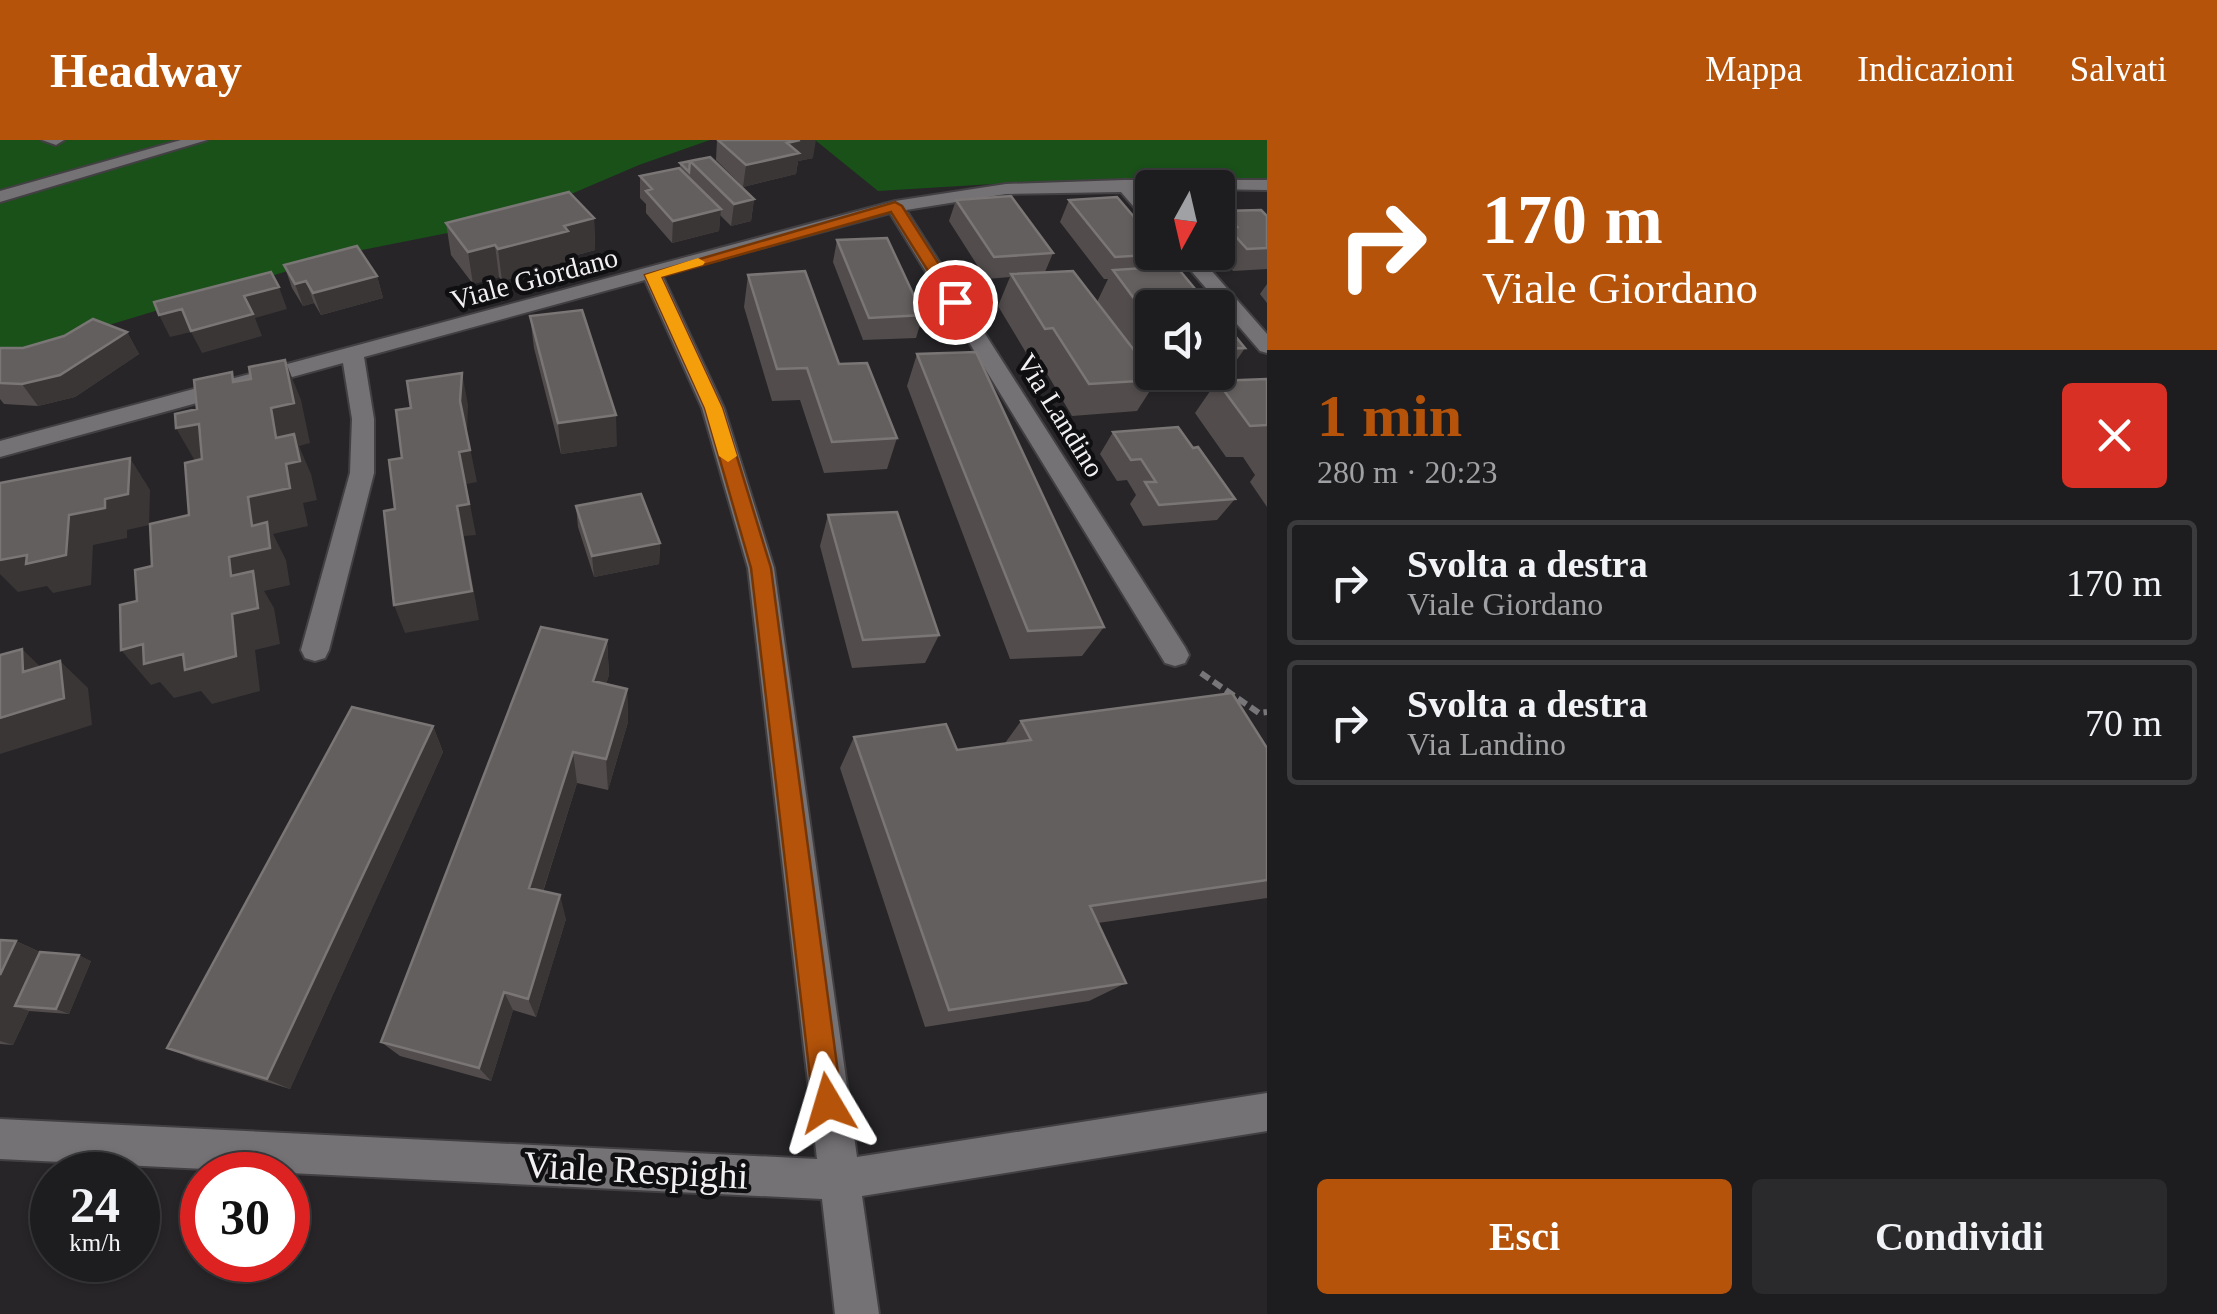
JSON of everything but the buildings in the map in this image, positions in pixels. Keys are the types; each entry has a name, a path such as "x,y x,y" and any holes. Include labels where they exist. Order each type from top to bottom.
{"street":[{"path":"0,197 172,142 199,140"},
{"path":"1124,185 1135,198"},
{"name":"Viale Giordano","path":"0,450 895,206 1006,189 1267,185"},
{"name":"Via Landino","path":"895,206 1175,655"},
{"path":"1200,270 1267,347"},
{"path":"652,275 713,408 761,568 856,1314"},
{"path":"314,650 362,472 362,419 352,355"},
{"name":"Viale Respighi","path":"0,1139 837,1180 1267,1112"}],"path":[{"path":"1175,655 1259,713 1267,712"}],"green space":[{"path":"0,140 710,140 639,165 508,221 347,253 0,358"},
{"path":"815,140 1267,140 1267,182 1235,182 1235,170 1135,170 1135,182 1027,182 878,191"}],"slow traffic":[{"path":"698,262 652,275 713,408 728,456"}],"route":[{"path":"828,1103 761,568 713,408 652,275 895,206 955,302"}]}
